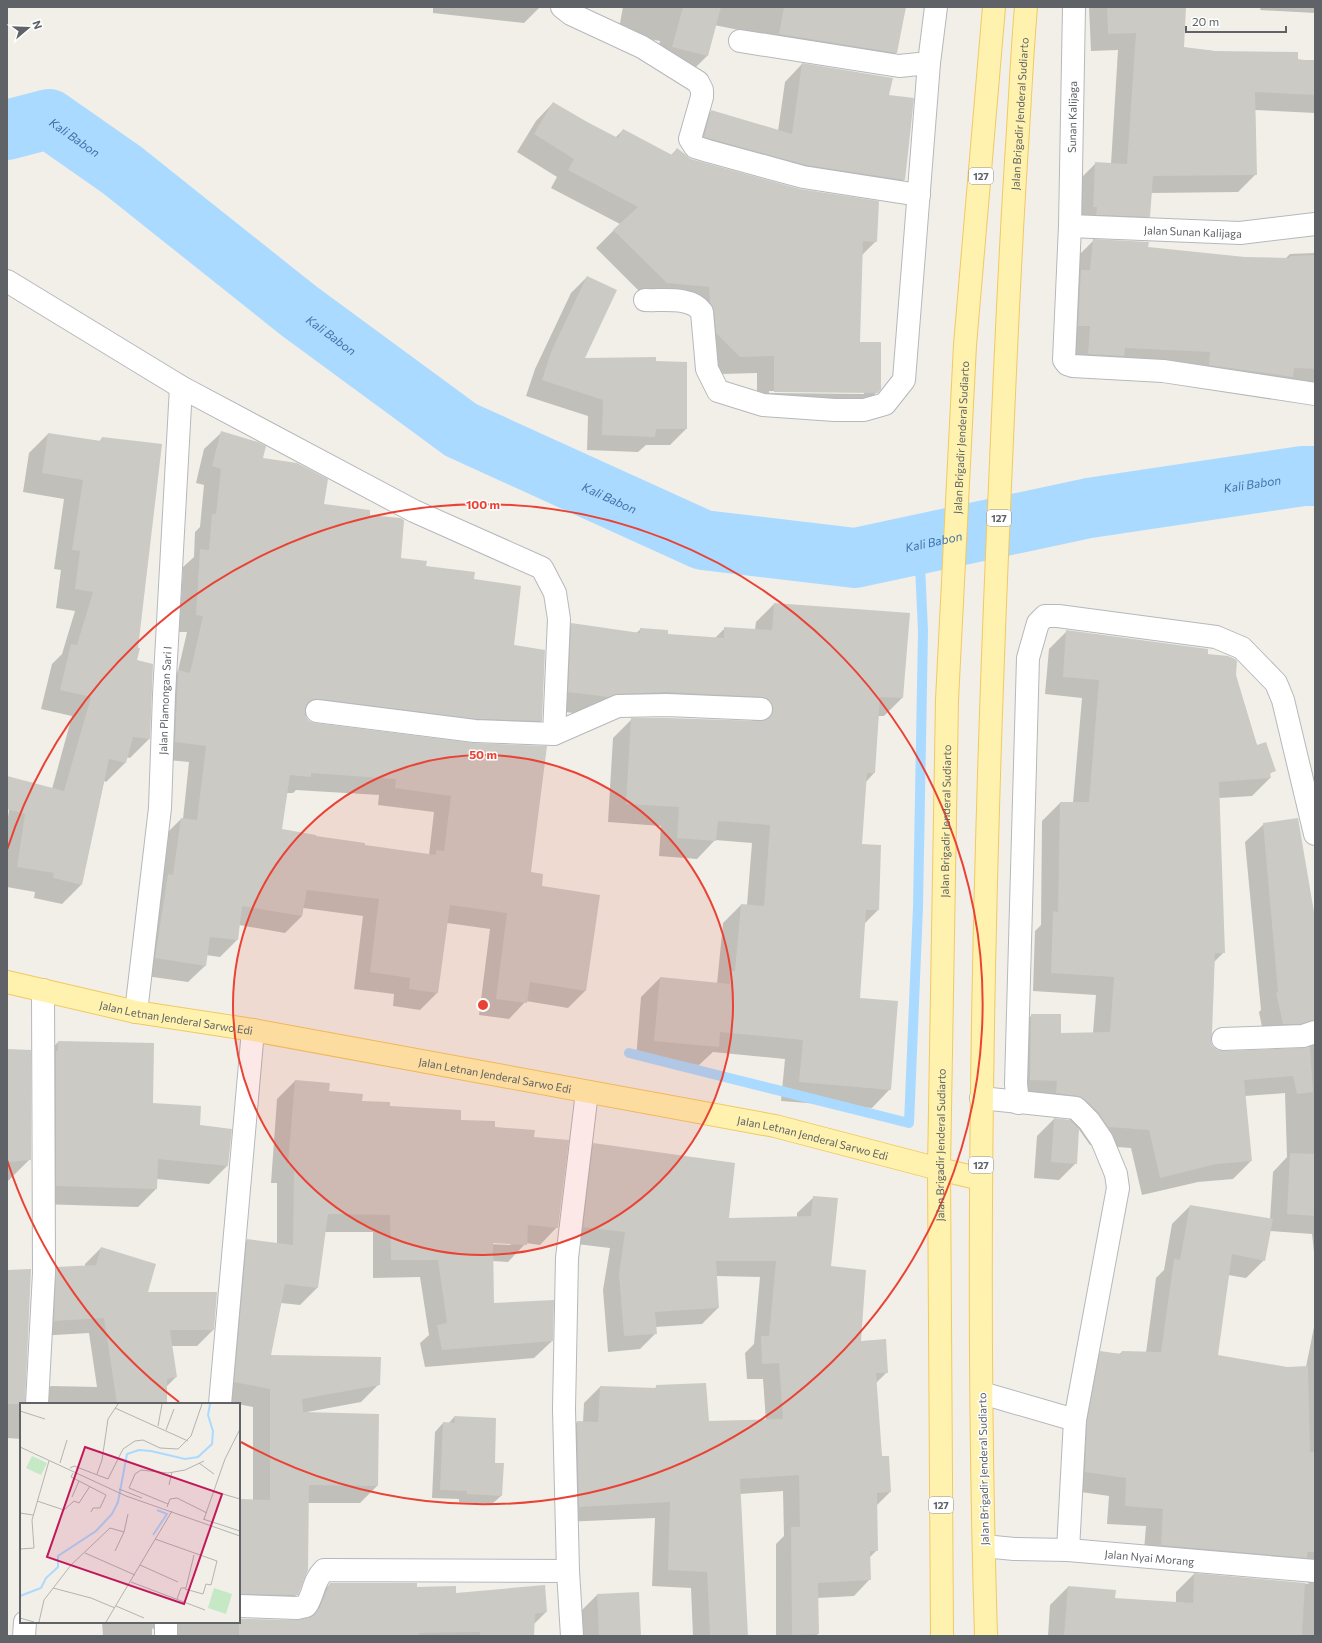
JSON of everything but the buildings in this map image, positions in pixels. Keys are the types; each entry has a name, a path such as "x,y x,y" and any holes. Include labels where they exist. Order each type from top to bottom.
{"main road":[{"name":"Jalan Brigadir Jenderal Sudiarto","path":"942,1636 939,1169 947,700 965,345 994,7"},
{"name":"Jalan Brigadir Jenderal Sudiarto","path":"986,1636 982,1393 981,1098 991,694 1006,342 1026,7"},
{"name":"Jalan Letnan Jenderal Sarwo Edi","path":"7,982 136,1012 253,1030 775,1126 981,1179"}],"street":[{"path":"562,7 571,14 642,47 698,82 702,90 702,97 690,139 695,147 724,157 803,177 919,195"},
{"path":"645,300 688,302 698,306 702,312 706,369 718,391 763,405 835,410 864,410 885,404 904,380 929,63 936,7"},
{"name":"Sunan Kalijaga","path":"1074,7 1070,226 1064,360 1067,364 1073,366 1163,370 1315,394"},
{"path":"740,41 899,66 929,63"},
{"name":"Jalan Sunan Kalijaga","path":"1070,226 1240,234 1315,224"},
{"path":"7,281 181,388 414,511 542,568 555,593 559,619 554,734"},
{"name":"Jalan Plamongan Sari I","path":"136,1012 160,808 164,695 181,388"},
{"path":"1018,1103 1016,1084 1028,658 1038,623 1045,616 1058,616 1216,637 1242,648 1276,683 1283,700 1315,834"},
{"path":"317,711 475,731 554,734 618,706 667,705 761,709"},
{"path":"38,1403 44,1273 43,990"},
{"path":"220,1403 253,1030"},
{"path":"1223,1039 1303,1036 1315,1032"},
{"path":"572,1636 568,1571 564,1409 567,1258 587,1092"},
{"path":"981,1098 1076,1108 1089,1121 1102,1140 1116,1174 1118,1188 1075,1420 1068,1550"},
{"path":"982,1393 1075,1420"},
{"name":"Jalan Nyai Morang","path":"984,1546 1014,1549 1068,1550 1315,1571"},
{"path":"240,1606 297,1608 306,1606 310,1600 317,1577 324,1570 568,1571"},
{"path":"24,1636 25,1623"},
{"path":"166,1623 166,1636"}],"waterway":[{"name":"Kali Babon","path":"7,130 49,119 122,170 299,311 461,430 703,540 855,558 1089,508 1303,476 1315,476"},
{"path":"629,1053 909,1123 918,907 923,631 919,544"}]}
